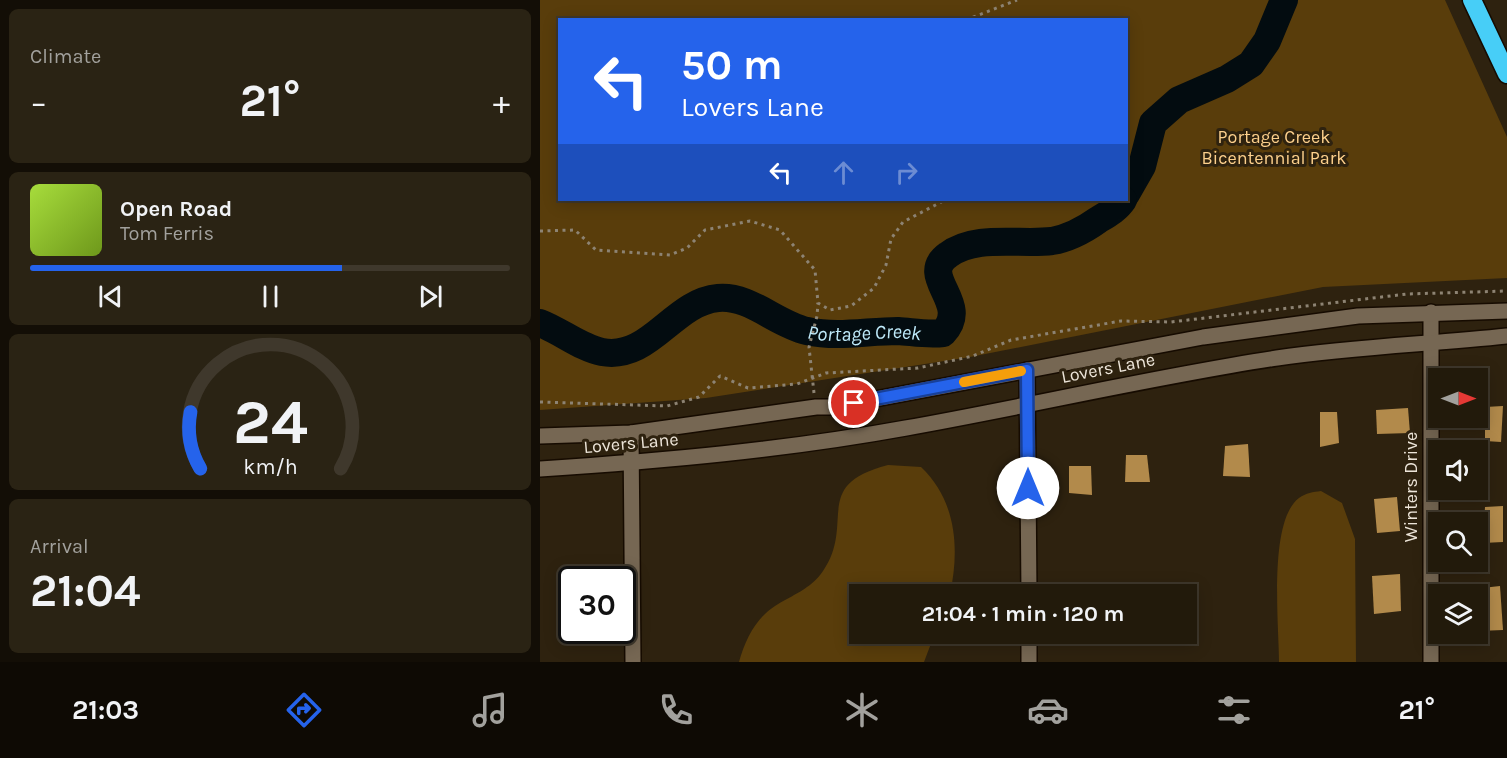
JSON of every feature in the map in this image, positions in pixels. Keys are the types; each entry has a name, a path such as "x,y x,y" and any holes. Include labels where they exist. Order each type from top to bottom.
{"highway":[{"path":"1472,0 1507,74"}],"street":[{"name":"Lovers Lane","path":"540,436 632,433 816,407 833,407 1203,337 1358,315 1507,311"},
{"name":"Winters Drive","path":"1431,312 1431,662"},
{"name":"Lovers Lane","path":"540,469 632,463 805,443 904,428 1128,383 1280,358 1507,336"},
{"path":"1027,370 1029,584"},
{"path":"632,433 633,662"},
{"path":"1029,644 1029,662"}],"path":[{"path":"971,18 1017,0"},
{"path":"818,303 830,310 851,306 874,288 886,265 891,239 903,222 943,201"},
{"path":"540,231 575,230 596,250 670,255 687,248 705,230 750,221 780,230 814,270 818,316 809,347 816,407"},
{"path":"540,402 667,406 699,398 720,376 748,388 797,384 826,373 918,368 973,356 1011,340 1120,321 1171,322 1407,294 1507,291"}],"green space":[{"name":"Portage Creek Bicentennial Park","path":"540,0 1445,0 1507,137 1507,278 1323,287 970,357 706,398 540,410"},
{"path":"888,465 921,467 942,494 948,510 955,559 952,584 849,584 849,644 931,644 924,662 739,662 748,638 762,617 775,606 807,587 823,571 832,553 836,537 842,495 850,483 864,473"},
{"path":"1321,491 1342,503 1355,539 1356,662 1279,662 1277,575 1283,528 1289,510 1299,498"}],"building":[{"path":"1503,406 1501,442 1485,440 1485,428 1488,428 1488,407"},
{"path":"1408,408 1410,433 1377,434 1376,410"},
{"path":"1320,412 1337,412 1339,443 1320,447"},
{"path":"1248,444 1250,477 1223,476 1225,446"},
{"path":"1126,455 1147,455 1150,482 1125,482"},
{"path":"1069,466 1091,466 1092,495 1069,493"},
{"path":"1397,497 1400,531 1377,533 1374,499"},
{"path":"1503,506 1503,542 1488,543 1488,512 1485,512 1485,507"},
{"path":"1400,574 1401,611 1374,614 1372,576"},
{"path":"1500,586 1503,630 1488,631 1488,587"}],"waterway":[{"name":"Portage Creek","path":"1128,190 1142,166 1153,123 1179,100 1227,79 1251,64 1267,41 1284,0"},
{"name":"Portage Creek","path":"540,323 594,350 619,352 634,348 648,340 688,309 702,302 730,298 752,305 796,327 819,333 898,331 943,333 950,322 952,311 938,272 940,263 948,255 959,249 984,242 1039,242 1065,238 1109,213 1122,201"}],"slow traffic":[{"path":"964,382 1021,371"}],"route":[{"path":"854,403 1027,370 1028,488"}]}
